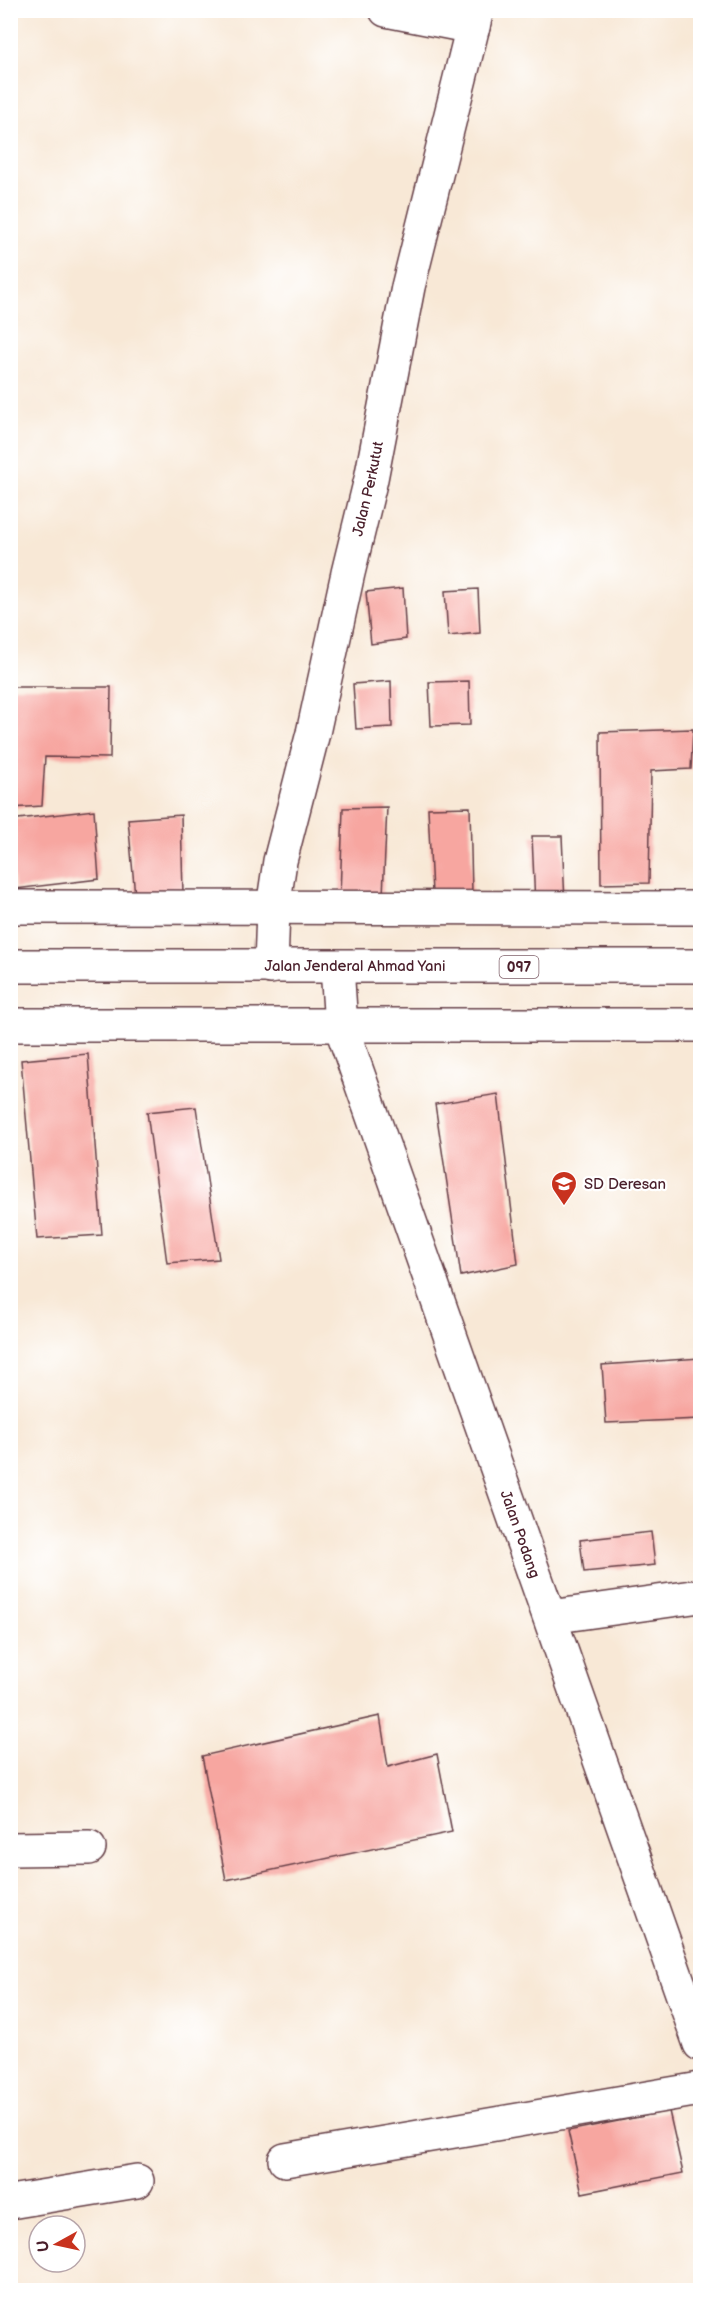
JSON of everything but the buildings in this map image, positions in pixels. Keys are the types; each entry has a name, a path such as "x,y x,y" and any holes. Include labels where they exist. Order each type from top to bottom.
{"street":[{"path":"386,10 475,19"},
{"name":"Jalan Perkutut","path":"271,966 273,908 280,861 313,733 370,479 408,287 475,19"},
{"path":"10,907 700,908"},
{"name":"Jalan Jenderal Ahmad Yani","path":"10,966 700,966"},
{"name":"Jalan Podang","path":"338,967 341,1026 700,2044"},
{"path":"10,1025 700,1025"},
{"path":"550,1617 700,1596"},
{"path":"10,1849 89,1848"},
{"path":"285,2160 700,2089"},
{"path":"10,2202 137,2181"}],"place":[{"name":"SD Deresan","path":"564,1207"}]}
